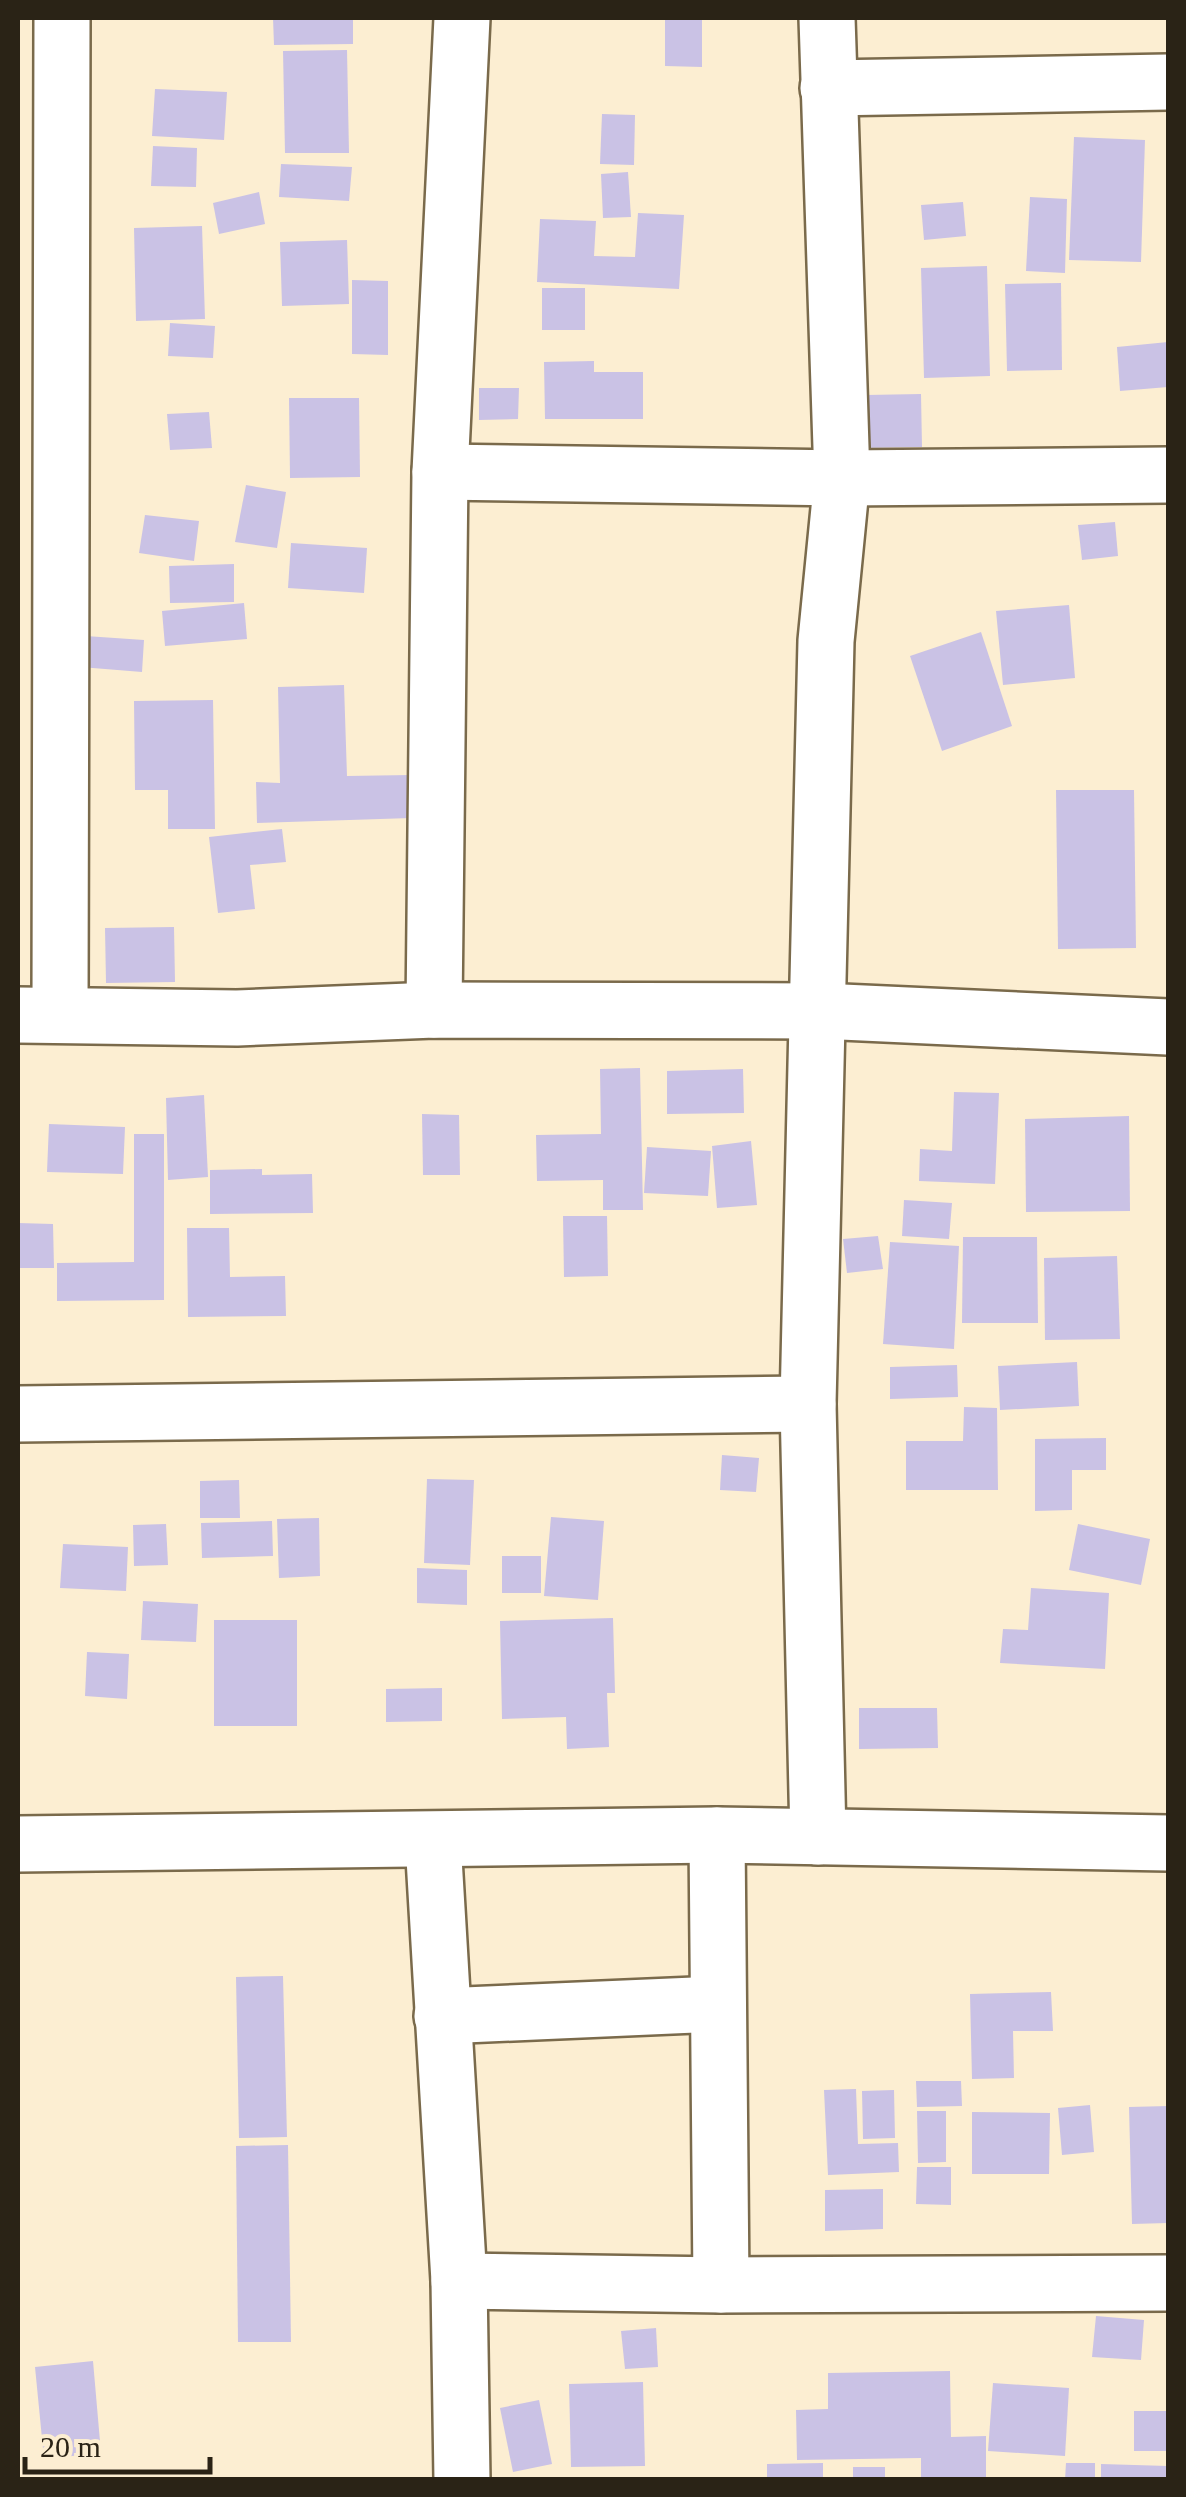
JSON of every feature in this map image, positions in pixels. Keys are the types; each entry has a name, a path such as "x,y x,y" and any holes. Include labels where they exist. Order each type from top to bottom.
{"street":[{"path":"62,18 40,269 39,1014 237,1018 434,1010 820,1011 1168,1027"},
{"path":"434,1010 440,472 462,18"},
{"path":"818,1837 808,1404 826,641 842,478 828,18"},
{"path":"828,88 1168,82"},
{"path":"440,472 842,478 1168,475"},
{"path":"18,1414 808,1404"},
{"path":"716,1835 721,2285"},
{"path":"18,1844 716,1835 1168,1843"},
{"path":"433,1841 459,2281 462,2480"},
{"path":"442,2016 718,2004"},
{"path":"459,2281 721,2285 1168,2283"}],"building":[{"path":"273,18 353,18 353,44 274,45"},
{"path":"665,18 702,18 702,67 665,66"},
{"path":"347,50 349,153 285,153 283,51"},
{"path":"155,89 227,92 224,140 152,136"},
{"path":"602,114 635,115 634,165 600,164"},
{"path":"1074,137 1145,140 1141,262 1069,260"},
{"path":"153,146 197,148 196,187 151,186"},
{"path":"281,164 352,167 349,201 279,197"},
{"path":"628,172 631,217 603,218 601,174"},
{"path":"259,192 265,224 219,234 213,203"},
{"path":"1030,197 1067,199 1065,273 1026,271"},
{"path":"963,202 966,236 924,240 921,205"},
{"path":"638,213 684,215 679,289 537,282 540,219 596,221 594,256 635,257"},
{"path":"202,226 205,319 136,321 134,228"},
{"path":"347,240 349,304 282,306 280,242"},
{"path":"987,266 990,376 924,378 921,268"},
{"path":"352,280 388,281 388,355 352,354"},
{"path":"1061,283 1062,370 1007,371 1005,284"},
{"path":"542,288 585,288 585,330 542,330"},
{"path":"170,323 215,326 213,358 168,356"},
{"path":"1168,342 1168,387 1120,391 1117,347"},
{"path":"594,361 594,372 643,372 643,419 545,419 544,362"},
{"path":"479,388 519,388 518,419 479,420"},
{"path":"921,394 922,447 866,448 866,395"},
{"path":"289,398 359,398 360,477 290,478"},
{"path":"209,412 212,448 170,450 167,414"},
{"path":"246,485 286,492 277,548 235,542"},
{"path":"145,515 199,521 194,561 139,553"},
{"path":"1115,522 1118,556 1082,560 1078,525"},
{"path":"291,543 367,548 364,593 288,588"},
{"path":"234,564 234,602 170,603 169,566"},
{"path":"244,603 247,639 165,646 162,611"},
{"path":"1069,605 1075,678 1003,685 996,611"},
{"path":"981,632 1012,726 942,751 910,656"},
{"path":"71,635 144,640 142,672 68,666"},
{"path":"344,685 347,776 410,775 411,818 257,823 256,782 280,783 278,687"},
{"path":"213,700 215,829 168,829 168,790 135,790 134,701"},
{"path":"1056,790 1134,790 1136,948 1058,949"},
{"path":"282,829 286,862 250,865 255,909 218,913 209,837"},
{"path":"174,927 175,982 106,983 105,928"},
{"path":"640,1068 643,1210 603,1210 603,1180 537,1181 536,1135 601,1134 600,1069"},
{"path":"743,1069 744,1113 667,1114 667,1071"},
{"path":"954,1092 999,1093 995,1184 919,1181 920,1149 952,1151"},
{"path":"204,1095 208,1177 168,1180 166,1098"},
{"path":"422,1114 459,1115 460,1175 423,1175"},
{"path":"1129,1116 1130,1211 1026,1212 1025,1119"},
{"path":"49,1124 125,1127 123,1174 47,1172"},
{"path":"134,1134 164,1134 164,1300 57,1301 57,1263 134,1262"},
{"path":"751,1141 757,1205 717,1208 712,1146"},
{"path":"647,1147 711,1151 708,1196 644,1193"},
{"path":"262,1169 262,1175 312,1174 313,1213 210,1214 210,1170"},
{"path":"904,1200 952,1203 949,1239 902,1236"},
{"path":"563,1216 607,1216 608,1276 564,1277"},
{"path":"18,1223 53,1224 54,1268 18,1268"},
{"path":"187,1228 229,1228 230,1277 285,1276 286,1316 188,1317"},
{"path":"878,1236 883,1269 847,1273 843,1239"},
{"path":"963,1237 1037,1237 1038,1323 962,1323"},
{"path":"890,1242 959,1246 954,1349 883,1344"},
{"path":"1117,1256 1120,1339 1045,1340 1044,1258"},
{"path":"1077,1362 1079,1406 1000,1410 998,1366"},
{"path":"957,1365 958,1397 890,1399 890,1367"},
{"path":"964,1407 997,1408 998,1490 906,1490 906,1441 963,1441"},
{"path":"1106,1438 1106,1470 1072,1470 1072,1510 1035,1511 1035,1439"},
{"path":"722,1455 759,1458 756,1492 720,1490"},
{"path":"427,1479 474,1480 470,1565 424,1563"},
{"path":"239,1480 240,1518 200,1518 200,1481"},
{"path":"551,1517 604,1521 598,1600 544,1596"},
{"path":"319,1518 320,1576 279,1578 277,1519"},
{"path":"272,1521 273,1556 202,1558 201,1523"},
{"path":"166,1524 168,1565 134,1566 133,1525"},
{"path":"1078,1524 1150,1539 1141,1585 1069,1570"},
{"path":"63,1544 128,1547 126,1591 60,1588"},
{"path":"502,1556 541,1556 541,1593 502,1593"},
{"path":"417,1568 467,1570 467,1605 417,1603"},
{"path":"1031,1588 1109,1593 1105,1669 1000,1663 1003,1629 1028,1630"},
{"path":"143,1601 198,1604 196,1642 141,1640"},
{"path":"613,1618 615,1693 607,1693 609,1747 567,1749 566,1717 502,1719 500,1621"},
{"path":"214,1620 297,1620 297,1726 214,1726"},
{"path":"87,1652 129,1654 127,1699 85,1696"},
{"path":"442,1688 442,1721 386,1722 386,1689"},
{"path":"859,1708 937,1708 938,1748 859,1749"},
{"path":"283,1976 287,2137 239,2138 236,1977"},
{"path":"1051,1992 1053,2031 1013,2031 1014,2078 972,2079 970,1994"},
{"path":"916,2081 961,2081 962,2106 917,2107"},
{"path":"856,2089 858,2144 898,2143 899,2172 828,2175 824,2090"},
{"path":"894,2090 895,2138 863,2139 862,2091"},
{"path":"1090,2105 1094,2152 1062,2155 1058,2108"},
{"path":"1168,2106 1168,2223 1132,2224 1129,2107"},
{"path":"917,2111 946,2111 946,2162 918,2163"},
{"path":"972,2112 1050,2113 1049,2174 972,2174"},
{"path":"288,2145 291,2342 238,2342 236,2146"},
{"path":"917,2167 951,2167 951,2205 916,2204"},
{"path":"883,2189 883,2229 825,2231 825,2190"},
{"path":"1096,2316 1144,2320 1141,2360 1092,2357"},
{"path":"656,2328 658,2367 625,2369 621,2331"},
{"path":"93,2361 101,2453 44,2459 35,2367"},
{"path":"950,2371 951,2437 986,2436 986,2480 921,2480 921,2458 797,2460 796,2410 828,2409 828,2373"},
{"path":"643,2382 645,2466 571,2467 569,2384"},
{"path":"993,2383 1069,2388 1065,2456 988,2451"},
{"path":"539,2400 552,2464 513,2472 500,2408"},
{"path":"1134,2411 1168,2411 1168,2451 1134,2451"},
{"path":"823,2463 823,2480 767,2480 767,2464"},
{"path":"1066,2463 1095,2463 1095,2480 1065,2480"},
{"path":"1101,2464 1168,2466 1168,2480 1101,2480"},
{"path":"853,2467 885,2467 885,2480 853,2480"}]}
